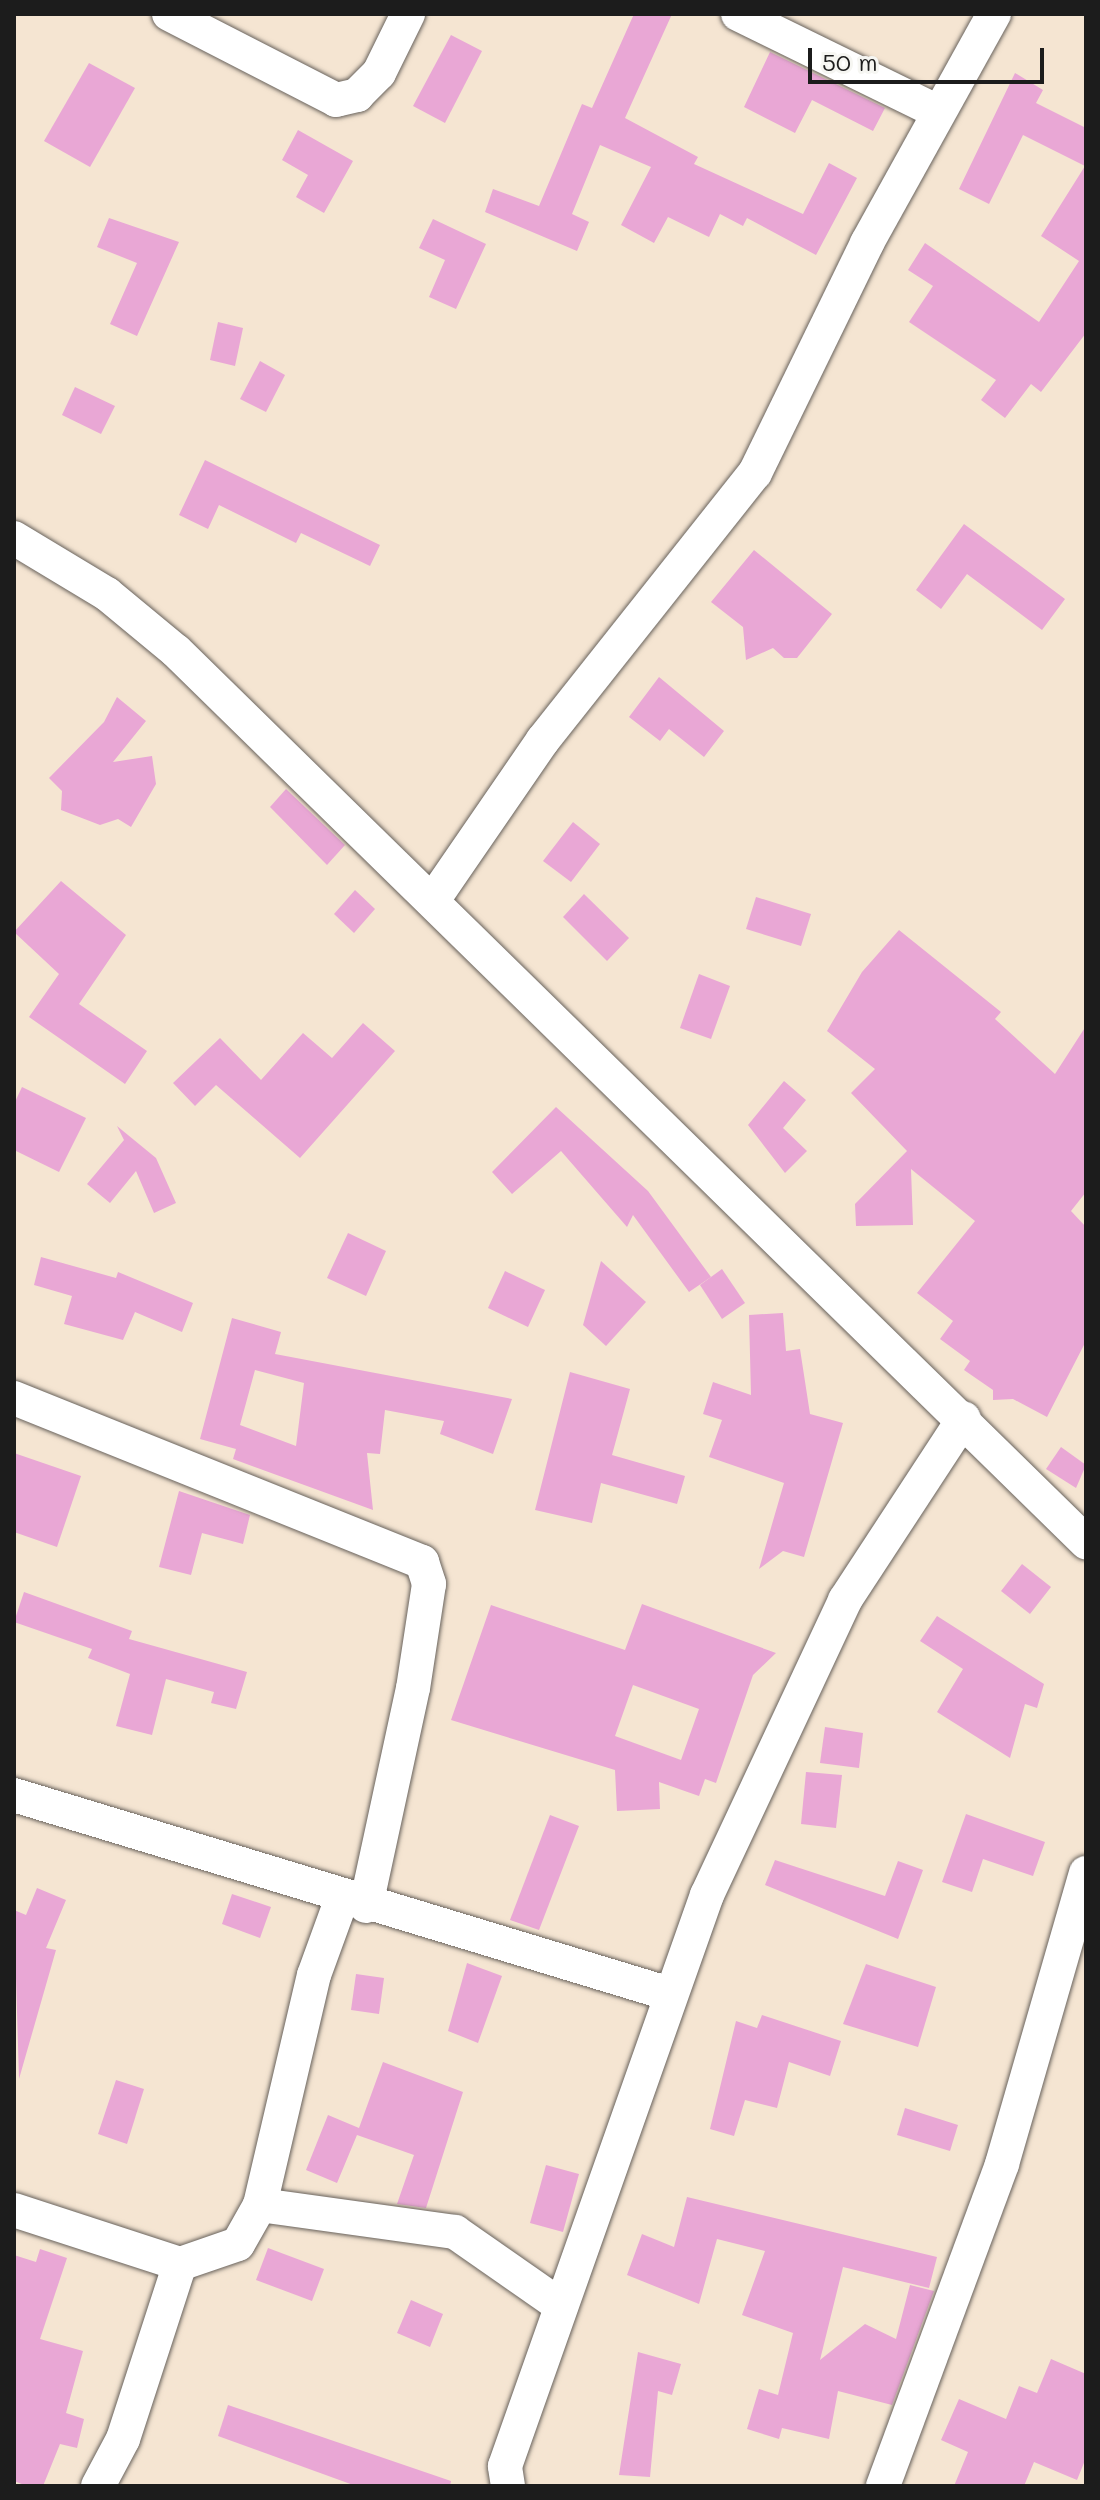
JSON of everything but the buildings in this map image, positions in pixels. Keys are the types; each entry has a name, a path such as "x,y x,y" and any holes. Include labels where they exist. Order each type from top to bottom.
{"street":[{"path":"169,14 336,100 357,95 379,73 408,14"},
{"path":"738,14 938,112"},
{"path":"433,900 543,740 755,473 938,112 994,14"},
{"path":"14,538 107,594 176,651 964,1418 1086,1542"},
{"path":"14,1398 422,1562 429,1584 413,1688 354,1902 314,1975 260,2205 238,2244 180,2264 14,2210"},
{"path":"508,2486 505,2466 707,1895 845,1600 964,1418"},
{"path":"14,1795 354,1902 670,1994"},
{"path":"883,2486 1002,2164 1086,1873"},
{"path":"260,2205 455,2232 561,2306"},
{"path":"98,2486 123,2439 180,2264"}]}
